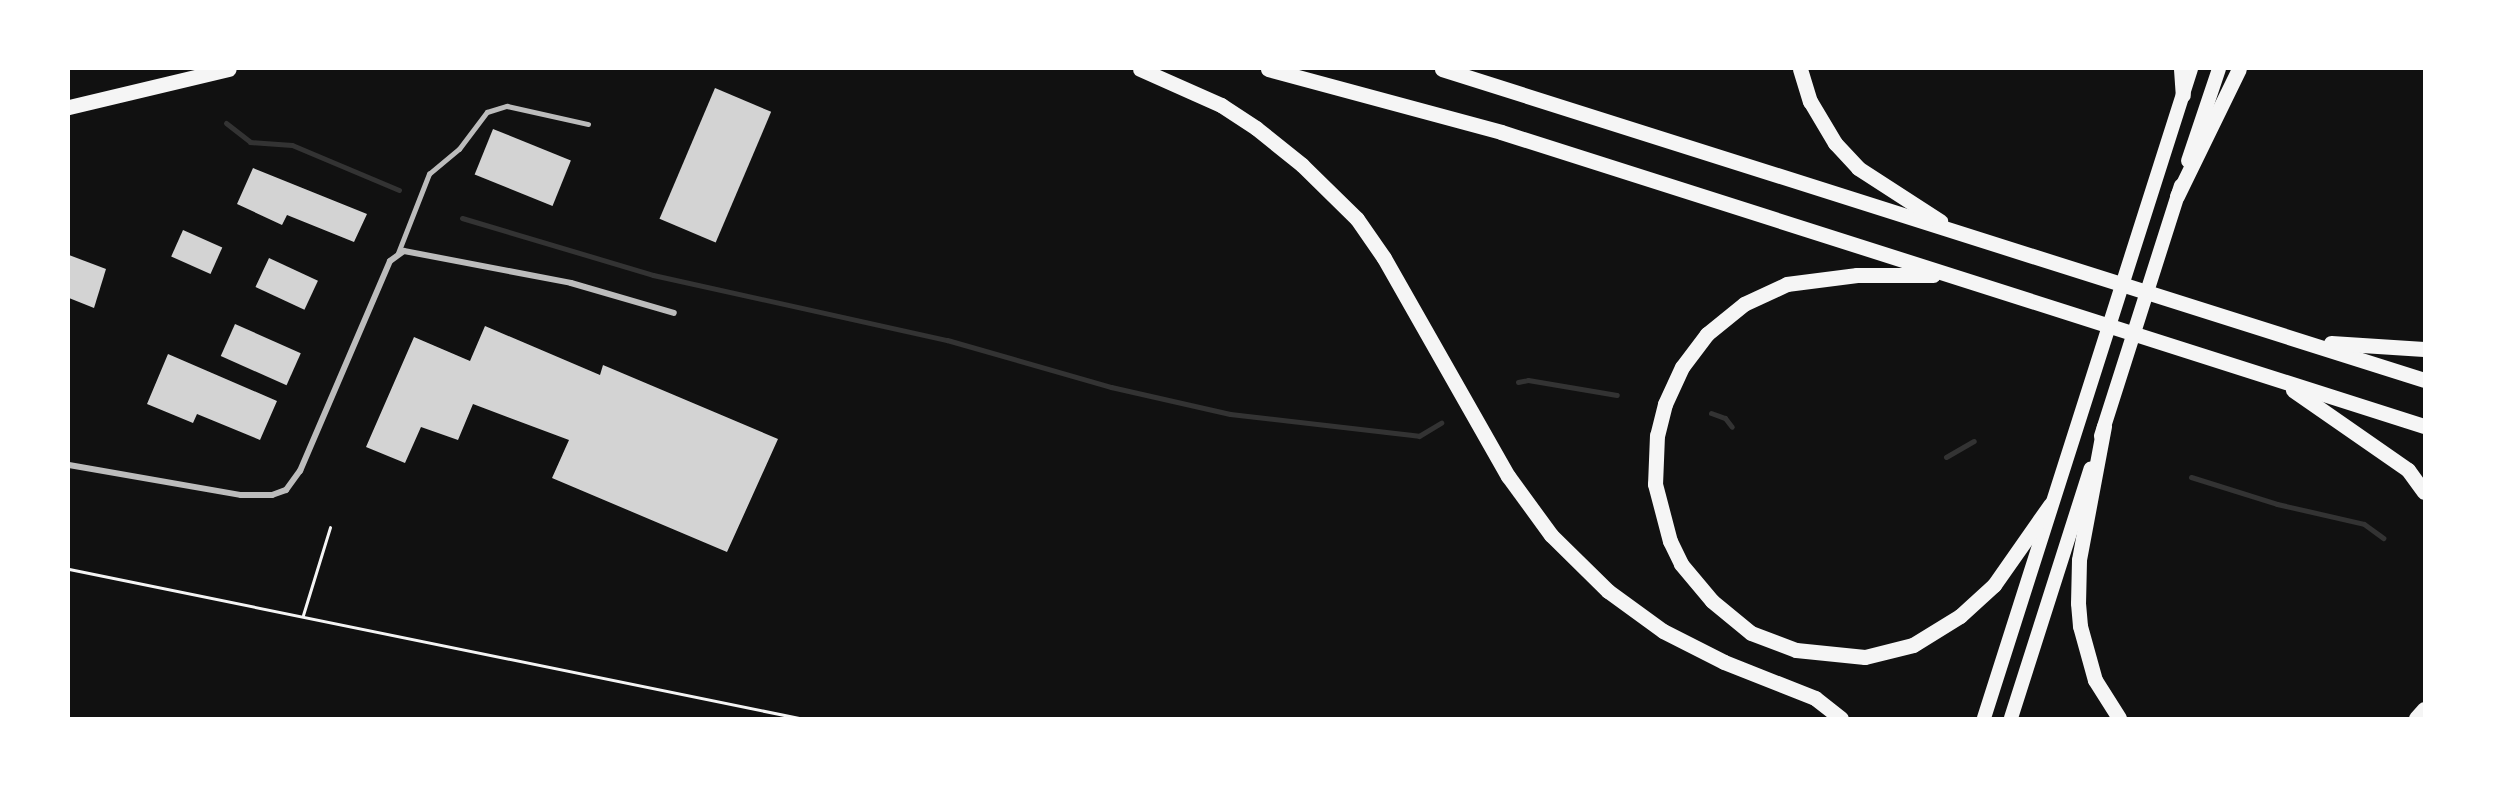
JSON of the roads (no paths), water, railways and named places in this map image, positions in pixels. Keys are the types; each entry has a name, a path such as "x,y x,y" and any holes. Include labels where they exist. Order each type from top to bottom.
{"highway":[{"path":"69,107 229,69"},
{"path":"1140,69 1221,105 1256,128 1302,165 1357,219 1384,258 1508,476 1551,534 1608,591 1663,631 1724,662 1815,698 1841,718"},
{"path":"1268,69 1340,85 1501,132 2424,426"},
{"path":"1442,69 2424,380"},
{"path":"1800,69 1810,101 1825,126 1858,168 1958,232"},
{"path":"2181,69 2183,95"},
{"path":"2177,196 2239,69"},
{"path":"1947,275 1857,275 1787,284 1744,304 1707,334 1682,366 1665,404 1657,435 1655,484 1670,541 1681,564 1712,601 1751,633 1796,650 1865,657 1913,645 1960,616 1994,585 2050,505"},
{"path":"2285,336 2360,347 2424,349"},
{"path":"2275,379 2364,436 2408,470 2424,492"},
{"path":"2104,426 2079,560 2078,603 2080,626 2095,680 2119,718"},
{"path":"2416,718 2424,709"}],"main road":[{"path":"1984,718 2050,505 2192,69"},
{"path":"2011,718 2219,69"}],"street":[{"path":"69,465 241,495 272,495 286,490 300,471 390,261 398,253 571,283 674,313"}],"lane":[{"path":"398,253 429,174 459,148 487,112 507,106 588,124"}],"waterway":[{"path":"226,123 250,142 292,145 399,190"},
{"path":"462,218 653,275 947,340 1111,387 1230,414 1419,436 1441,423"},
{"path":"1518,382 1528,380 1617,395"},
{"path":"1711,413 1725,418 1732,427"},
{"path":"1946,457 1974,441"},
{"path":"2191,477 2277,504 2364,524 2383,538"}]}
